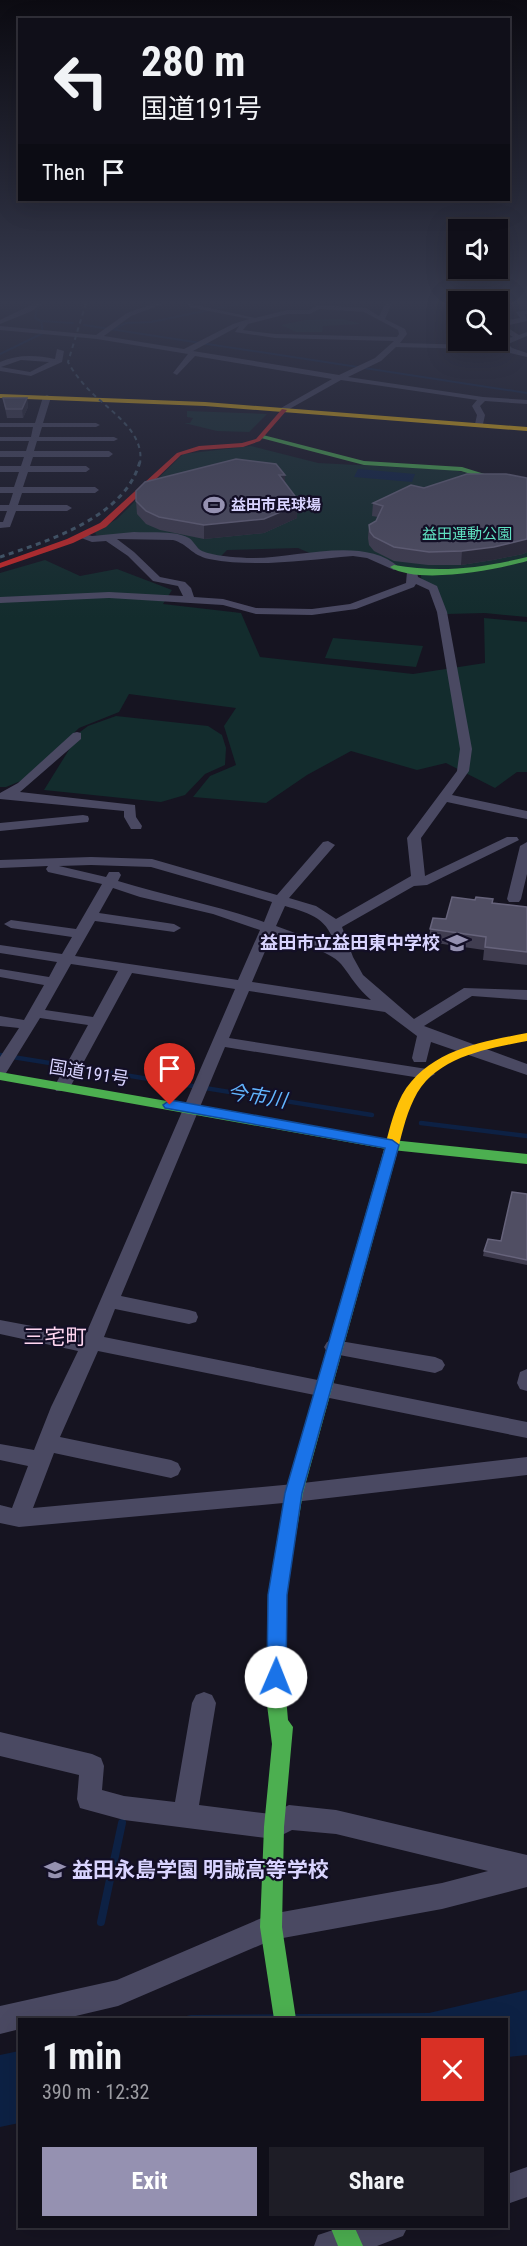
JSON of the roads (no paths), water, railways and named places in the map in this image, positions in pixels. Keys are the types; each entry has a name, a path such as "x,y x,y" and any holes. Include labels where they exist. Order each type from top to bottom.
{"main road":[{"path":"249,408 527,429"},
{"path":"0,566 81,536 103,525 175,456 199,448 255,442 263,437 278,413 284,410"},
{"path":"263,437 364,464 462,469 490,478 527,485"},
{"path":"394,567 412,576 499,568 527,559"},
{"path":"285,2018 271,1927 274,1827 280,1741 276,1697 278,1595 294,1493 392,1145 412,1090 427,1074 446,1060 470,1048 527,1037"},
{"name":"国道191号","path":"0,1076 392,1145 527,1159"}],"street":[{"path":"0,525 7,525 44,408"},
{"path":"284,410 289,408"},
{"path":"477,408 481,415 479,424"},
{"path":"0,425 96,425"},
{"path":"0,439 114,439"},
{"path":"0,454 109,454"},
{"path":"0,469 86,469"},
{"path":"0,490 95,490"},
{"path":"0,508 67,508"},
{"path":"81,536 173,537 184,540 196,552 248,561 353,553 369,555 394,567"},
{"path":"106,537 131,554 157,579 181,584 186,588 189,599"},
{"path":"0,600 92,594 223,602 256,611 312,612 352,607 410,585 412,576 433,588 442,612 462,717 466,749 463,771 414,838 418,878 336,925"},
{"path":"4,796 22,786 77,736"},
{"path":"4,796 130,808 130,817 136,826"},
{"path":"442,798 527,815"},
{"path":"0,827 83,819"},
{"path":"413,882 422,882 512,840"},
{"path":"10,1516 44,1452 61,1407 92,1342 245,987 280,900 305,874 327,845"},
{"path":"514,899 527,846"},
{"path":"0,1069 54,982 122,861"},
{"path":"0,864 122,861 152,863 319,912 336,925 346,960 359,981 420,1030 527,1070"},
{"path":"0,871 50,868 216,910 329,950 346,960"},
{"path":"90,916 174,928"},
{"path":"11,924 79,934"},
{"path":"0,949 392,1008"},
{"path":"62,1087 127,969"},
{"path":"0,973 54,982"},
{"path":"420,1030 469,991 527,995"},
{"path":"0,1021 32,1019 98,1022"},
{"path":"420,1030 420,1058"},
{"path":"220,1041 427,1074"},
{"path":"109,1301 189,1317"},
{"path":"0,1328 82,1344 92,1342 527,1430"},
{"path":"334,1347 435,1365"},
{"path":"527,1377 527,1383"},
{"path":"0,1452 44,1452 171,1469"},
{"path":"10,1516 294,1493 527,1466"},
{"path":"185,1815 204,1703"},
{"path":"0,1744 92,1766 89,1798 124,1808 274,1827 289,1817 336,1822 527,1868"},
{"path":"0,2020 118,1993 271,1927 442,1896 527,1874"},
{"path":"508,2189 527,2182"},
{"path":"343,2240 386,2228"}],"water":[{"path":"358,469 415,474 412,482 354,477"},
{"path":"527,1990 527,2055 508,2057 508,2018 177,2018 191,2015 429,2013"},
{"path":"18,2051 18,2123 0,2127 0,2055"}],"waterway":[{"name":"今市川","path":"0,1055 372,1115"},
{"name":"今市川","path":"421,1123 527,1136"},
{"path":"101,1922 122,1823"}],"railway":[{"path":"108,408 132,432 140,452 140,461"},
{"path":"0,557 62,534 102,512 132,481 140,461"}],"place":[{"name":"益田市民球場","path":"214,505"},
{"name":"益田市立益田東中学校","path":"457,943"},
{"name":"益田永島学園 明誠高等学校","path":"55,1870"}],"district":[{"name":"三宅町","path":"55,1337"}],"park label":[{"name":"益田運動公園","path":"467,534"}]}
